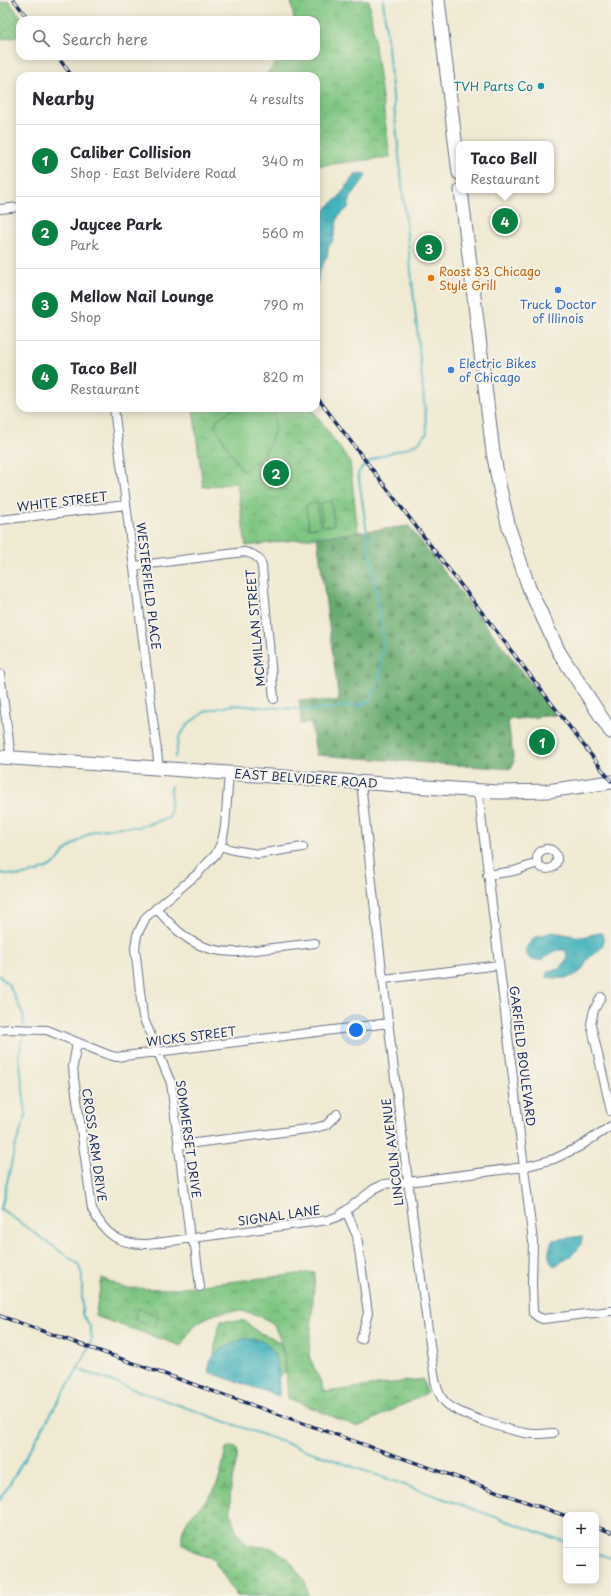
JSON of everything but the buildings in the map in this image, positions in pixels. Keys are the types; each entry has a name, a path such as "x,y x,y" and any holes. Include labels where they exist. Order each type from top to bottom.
{"main road":[{"path":"438,0 456,148"},
{"path":"461,193 493,452 509,528 529,588 559,652 611,732"},
{"name":"EAST BELVIDERE ROAD","path":"5,757 497,792 547,791 611,782"}],"street":[{"path":"0,209 16,207"},
{"name":"WESTERFIELD PLACE","path":"114,412 159,768"},
{"name":"WHITE STREET","path":"0,520 126,505"},
{"name":"MCMILLAN STREET","path":"134,566 244,552 257,556 261,561 262,567 274,699"},
{"path":"0,674 5,757"},
{"name":"SOMMERSET DRIVE","path":"200,1287 195,1246 190,1238 171,1083 143,1016 135,948 137,935 146,917 208,864 216,854 220,846 225,827 229,773"},
{"name":"LINCOLN AVENUE","path":"361,782 415,1242 430,1350 438,1393 445,1403 457,1411 512,1430 535,1434 553,1434"},
{"name":"GARFIELD BOULEVARD","path":"478,790 487,875 533,1242 532,1308 536,1316 543,1318 611,1310"},
{"path":"220,846 233,850 258,854 303,847"},
{"path":"487,875 514,871 538,863"},
{"path":"156,908 172,927 183,936 213,950 238,952 315,943"},
{"path":"384,979 499,965"},
{"path":"601,997 594,1010 591,1024 611,1112"},
{"name":"WICKS STREET","path":"0,1030 48,1030 116,1057 389,1023"},
{"name":"CROSS ARM DRIVE","path":"77,1042 73,1066 74,1078 90,1198 92,1209 97,1220 110,1234 126,1243 148,1244 190,1238"},
{"path":"179,1145 315,1128 326,1125 337,1114"},
{"name":"SIGNAL LANE","path":"190,1238 316,1223 334,1218 346,1211 374,1189 384,1184 524,1167 554,1159 579,1147 611,1126"},
{"path":"346,1211 357,1236 368,1313 361,1339"}],"green space":[{"path":"291,0 369,0 390,157 320,166 320,72 268,72 279,60 320,60 320,16 293,16"},
{"path":"9,1 20,16 16,16 16,37 0,39 0,3"},
{"path":"194,412 314,412 350,462 358,532 246,546 237,483 203,487"},
{"path":"228,412 274,412 275,418 273,437 269,445 258,459 242,471 215,426 217,419"},
{"path":"331,501 334,525 323,526 320,503"},
{"path":"317,503 320,527 309,528 306,505"},
{"path":"409,526 556,715 508,720 514,762 511,769 316,755 311,723 301,724 299,700 339,701 317,537"},
{"path":"315,1272 309,1356 325,1392 423,1379 427,1393 358,1427 288,1398 285,1360 281,1342 272,1323 255,1314 237,1311 219,1313 210,1316 194,1326 181,1346 95,1316 102,1278 124,1288 166,1289"},
{"path":"138,1308 159,1316 154,1328 134,1319"},
{"path":"221,1321 245,1321 258,1332 273,1338 280,1343 286,1364 286,1372 279,1377 275,1358 231,1343 214,1356 216,1336"},
{"path":"226,1448 237,1448 237,1460 232,1481 230,1499 232,1516 237,1531 247,1545 272,1548 288,1558 306,1583 308,1596 237,1596 214,1559 196,1553 182,1544 184,1527 192,1514 214,1490 220,1475"}],"water":[{"path":"364,173 366,176 351,197 348,208 338,217 333,240 328,248 327,257 320,270 320,225 326,208 339,197 355,174"},
{"path":"553,932 582,937 603,933 604,939 600,950 587,960 582,970 577,974 564,978 546,977 548,971 559,969 567,960 566,950 557,950 541,960 531,960 526,954 527,946 535,937"},
{"path":"582,1236 580,1246 568,1258 554,1266 551,1263 549,1250 552,1240"},
{"path":"246,1338 262,1341 268,1345 272,1351 277,1366 279,1396 208,1372 210,1362 216,1354 231,1344"}],"waterway":[{"path":"175,758 179,737 189,723 206,711 233,705 311,710 360,705 369,701 375,692 380,676 383,638 358,473 364,466 378,457 418,443 427,433 383,0"},
{"path":"0,873 19,876 37,872 55,864 65,851 86,835 94,831 120,827 139,827 170,817 171,786"},
{"path":"0,976 9,985 23,1014 24,1026"},
{"path":"0,1500 84,1358 92,1339 90,1326 82,1314 82,1275 78,1264 1,1209 15,1147 26,1115 19,1055 23,1035"},
{"path":"77,1369 563,1541"},
{"path":"599,1554 611,1558"}],"railway":[{"path":"14,0 26,16"},
{"path":"60,60 69,72"},
{"path":"320,401 611,781"},
{"path":"0,1316 563,1515"},
{"path":"599,1528 611,1532"}],"place":[{"name":"TVH Parts Co","path":"541,86"},
{"name":"Taco Bell","path":"505,221"},
{"name":"Mellow Nail Lounge","path":"429,248"},
{"name":"Roost 83 Chicago Style Grill","path":"431,278"},
{"name":"Truck Doctor of Illinois","path":"558,290"},
{"name":"Electric Bikes of Chicago","path":"451,370"},
{"name":"Jaycee Park","path":"276,473"},
{"name":"Caliber Collision","path":"542,742"}]}
